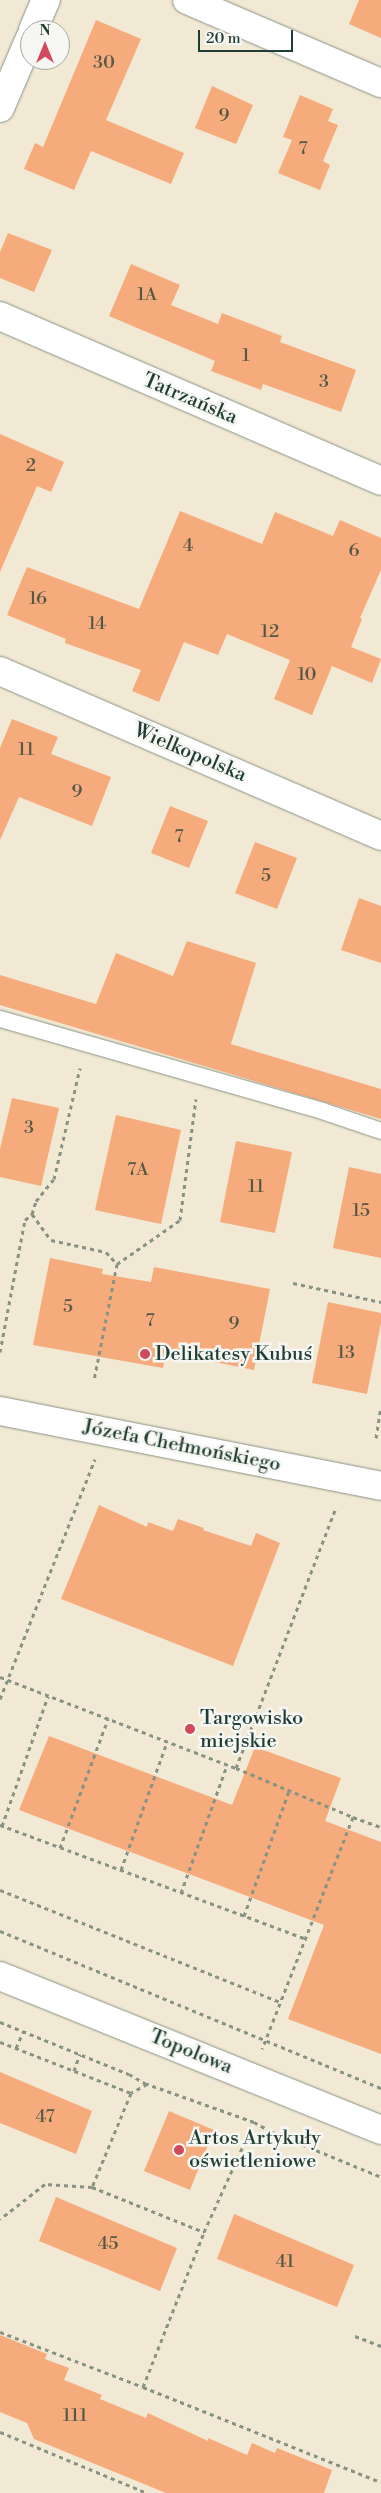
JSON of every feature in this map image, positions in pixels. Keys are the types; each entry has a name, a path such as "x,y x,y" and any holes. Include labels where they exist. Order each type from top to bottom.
{"street":[{"path":"37,20 46,0"},
{"path":"187,0 381,83"},
{"path":"0,108 20,61"},
{"name":"Tatrzańska","path":"0,316 381,481"},
{"name":"Wielkopolska","path":"0,671 381,836"},
{"name":"Józefa Chełmońskiego","path":"0,1411 376,1484"},
{"name":"Topolowa","path":"0,1976 381,2130"}],"lane":[{"path":"0,1019 381,1131"}],"path":[{"path":"0,1352 25,1220 32,1214 36,1200 54,1179 80,1067 92,1045"},
{"path":"94,1380 117,1264 180,1220 199,1076"},
{"path":"32,1214 51,1240 106,1252 117,1264"},
{"path":"293,1283 381,1302"},
{"path":"376,1438 381,1408"},
{"path":"0,1699 95,1458"},
{"path":"236,1768 337,1508"},
{"path":"0,1677 236,1768 381,1827"},
{"path":"48,1696 1,1826 306,1938"},
{"path":"60,1848 108,1719"},
{"path":"121,1870 167,1742"},
{"path":"182,1893 227,1765"},
{"path":"244,1916 289,1791"},
{"path":"250,2076 266,2040 353,1817"},
{"path":"0,1890 280,2002"},
{"path":"0,1931 381,2088"},
{"path":"0,2022 80,2054 147,2084 254,2122 272,2132 381,2176"},
{"path":"16,2048 23,2032"},
{"path":"0,2042 131,2093"},
{"path":"74,2071 80,2054"},
{"path":"92,2187 131,2093 147,2084"},
{"path":"144,2386 204,2232 254,2122"},
{"path":"0,2219 45,2184 92,2187 204,2232"},
{"path":"0,2332 144,2386 381,2482"},
{"path":"356,2336 381,2346"},
{"path":"0,2432 147,2493"}],"building":[{"path":"359,0 381,0 381,38 349,24"},
{"path":"96,20 141,39 106,120 184,153 171,184 91,151 74,190 24,169 35,143 43,147"},
{"path":"212,86 253,105 236,144 195,128"},
{"path":"300,95 333,109 328,121 338,125 323,161 330,165 320,190 278,173 292,140 283,137"},
{"path":"8,233 52,250 34,292 0,278 0,252"},
{"path":"131,264 180,285 171,305 218,324 222,313 282,336 280,342 356,370 341,412 263,384 261,390 211,371 215,361 109,316"},
{"path":"0,434 64,462 51,492 37,486 0,572"},
{"path":"180,511 262,544 275,512 333,536 340,520 381,538 381,570 360,618 362,619 351,647 381,659 372,683 332,666 312,715 274,699 290,660 227,634 218,655 184,642 159,702 132,691 141,670 65,643 66,639 7,615 27,567 139,609"},
{"path":"12,719 58,737 51,754 111,777 92,826 19,797 0,840 0,748"},
{"path":"170,806 208,821 189,868 151,853"},
{"path":"255,842 297,858 277,909 235,893"},
{"path":"359,898 381,906 381,963 341,950"},
{"path":"187,941 256,963 231,1044 381,1089 381,1119 0,1005 0,975 96,1004 116,953 173,976"},
{"path":"12,1098 59,1108 41,1186 0,1177 0,1149"},
{"path":"116,1115 181,1130 161,1224 95,1210"},
{"path":"236,1141 292,1152 275,1233 220,1222"},
{"path":"349,1167 381,1174 381,1258 333,1248"},
{"path":"50,1258 103,1269 102,1274 151,1282 154,1267 270,1289 254,1370 166,1352 163,1368 33,1345"},
{"path":"328,1302 381,1313 381,1323 367,1394 312,1383"},
{"path":"99,1505 147,1527 148,1522 173,1531 178,1519 204,1528 203,1530 251,1546 256,1533 280,1543 233,1666 61,1599"},
{"path":"49,1736 232,1805 255,1747 341,1778 325,1821 381,1842 381,2054 288,2019 324,1925 19,1810"},
{"path":"0,2072 92,2111 76,2154 0,2123"},
{"name":"Artos Artykuły oświetleniowe","path":"169,2111 214,2130 190,2190 144,2171"},
{"path":"56,2197 177,2248 160,2291 39,2241"},
{"path":"234,2214 354,2265 337,2307 217,2259"},
{"path":"0,2335 47,2354 45,2359 69,2368 64,2380 102,2395 100,2399 146,2418 148,2413 208,2441 208,2438 247,2455 252,2443 275,2453 277,2448 332,2470 324,2493 166,2493 34,2439 27,2423 0,2412"}],"place":[{"name":"Delikatesy Kubuś","path":"145,1354"},
{"name":"Targowisko miejskie","path":"190,1729"},
{"name":"Artos Artykuły oświetleniowe","path":"179,2150"}]}
